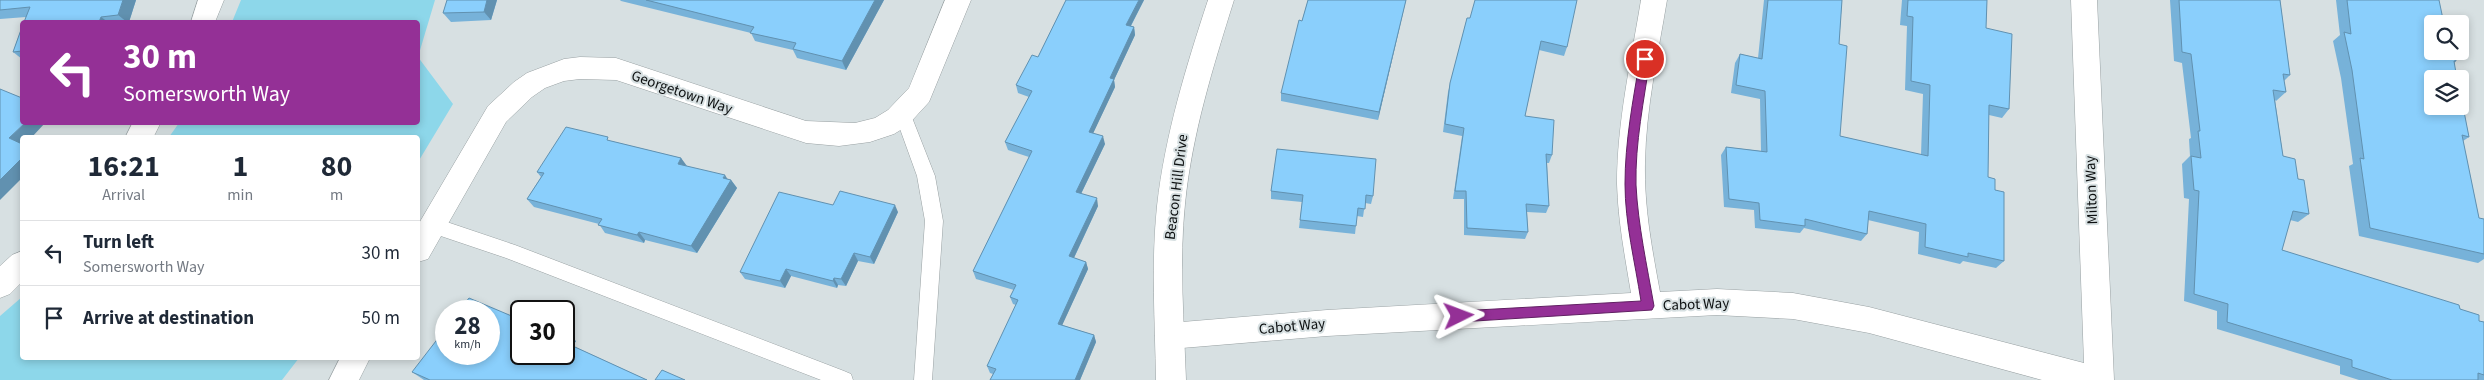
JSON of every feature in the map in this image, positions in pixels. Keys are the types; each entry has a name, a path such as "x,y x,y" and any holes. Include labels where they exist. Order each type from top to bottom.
{"street":[{"path":"204,20 211,0"},
{"name":"Georgetown Way","path":"420,246 497,114 511,98 546,74 569,68 593,66 616,69 774,123 806,132 831,136 872,131 903,115 920,94 958,0"},
{"name":"Beacon Hill Drive","path":"1171,380 1168,264 1171,206 1188,106 1221,0"},
{"path":"1648,306 1634,223 1631,184 1632,144 1654,0"},
{"name":"Milton Way","path":"2084,0 2099,380"},
{"path":"0,285 20,266"},
{"name":"Cabot Way","path":"1170,336 1327,323 1717,302 1760,302 1827,311 1869,320 2094,380"},
{"path":"344,380 354,360"}],"lane":[{"path":"903,115 926,176 934,221 923,380"},
{"path":"432,225 509,250 844,380"}],"shaded area":[{"path":"241,0 435,0 420,50 420,20 233,20"},
{"path":"420,60 453,104 420,159 420,135 170,135 178,125 420,125"},
{"path":"20,299 20,360 297,360 282,380 0,380 0,316"}],"building":[{"path":"0,0 123,0 118,15 101,17 100,20 25,20 30,7 0,10"},
{"path":"447,0 487,0 484,12 443,13"},
{"path":"646,0 875,0 842,61 793,49 796,43 750,33 754,27"},
{"path":"1066,0 1139,0 1126,25 1134,27 1110,78 1114,79 1089,132 1103,136 1076,192 1097,198 1069,256 1086,262 1058,324 1094,335 1075,380 990,380 996,369 987,366 1018,300 1010,297 1016,285 973,271 1032,151 1005,142 1032,91 1016,85 1032,55 1038,57"},
{"path":"1308,0 1406,0 1379,112 1281,93 1299,20 1302,21"},
{"path":"1475,0 1577,0 1567,47 1541,41 1525,116 1554,120 1552,155 1546,154 1549,206 1526,204 1528,232 1467,228 1466,191 1455,191 1464,128 1445,124 1450,83 1467,18 1470,18"},
{"path":"1768,0 1842,0 1839,44 1847,46 1840,136 1928,156 1930,85 1911,81 1913,17 1907,16 1908,0 1987,0 1986,28 2012,34 2009,109 1989,105 1988,177 1995,179 1995,190 2004,192 2004,261 1968,253 1968,257 1925,247 1926,224 1869,211 1867,234 1805,219 1805,226 1760,220 1759,203 1729,199 1726,147 1767,152 1765,91 1736,85 1740,54 1762,59"},
{"path":"2179,0 2280,0 2290,75 2283,74 2286,92 2273,90 2283,156 2295,159 2298,179 2304,180 2309,214 2293,211 2282,250 2459,305 2460,309 2479,315 2479,321 2484,322 2484,375 2478,373 2478,380 2392,380 2352,367 2352,360 2227,322 2228,304 2194,294 2199,191 2194,190 2191,156 2201,158 2198,131 2200,131 2191,54 2182,52"},
{"path":"2347,0 2439,0 2442,15 2424,15 2424,60 2456,60 2454,61 2456,70 2424,70 2424,115 2465,115 2469,137 2462,135 2479,218 2484,219 2484,254 2370,228 2360,158 2364,159 2352,70 2344,32 2351,34"},
{"path":"20,33 20,51 13,52"},
{"path":"0,89 20,97 20,125 23,125 9,138 20,143 20,160 0,180"},
{"path":"566,127 608,137 607,140 681,158 678,164 725,175 723,178 731,180 691,246 639,232 637,235 598,225 602,219 527,199 544,173 537,172"},
{"path":"1277,149 1376,159 1373,196 1366,195 1365,209 1358,208 1356,226 1300,220 1303,195 1271,191"},
{"path":"840,191 895,205 870,257 854,253 841,279 834,278 833,281 786,269 780,281 740,272 779,192 833,205"},
{"path":"500,311 510,315 510,365 575,365 575,347 647,380 430,380 412,372 435,342 435,365 500,365"},
{"path":"662,370 685,380 655,380"}],"route":[{"path":"1459,316 1648,306 1634,223 1631,184 1632,144 1645,59"}]}
